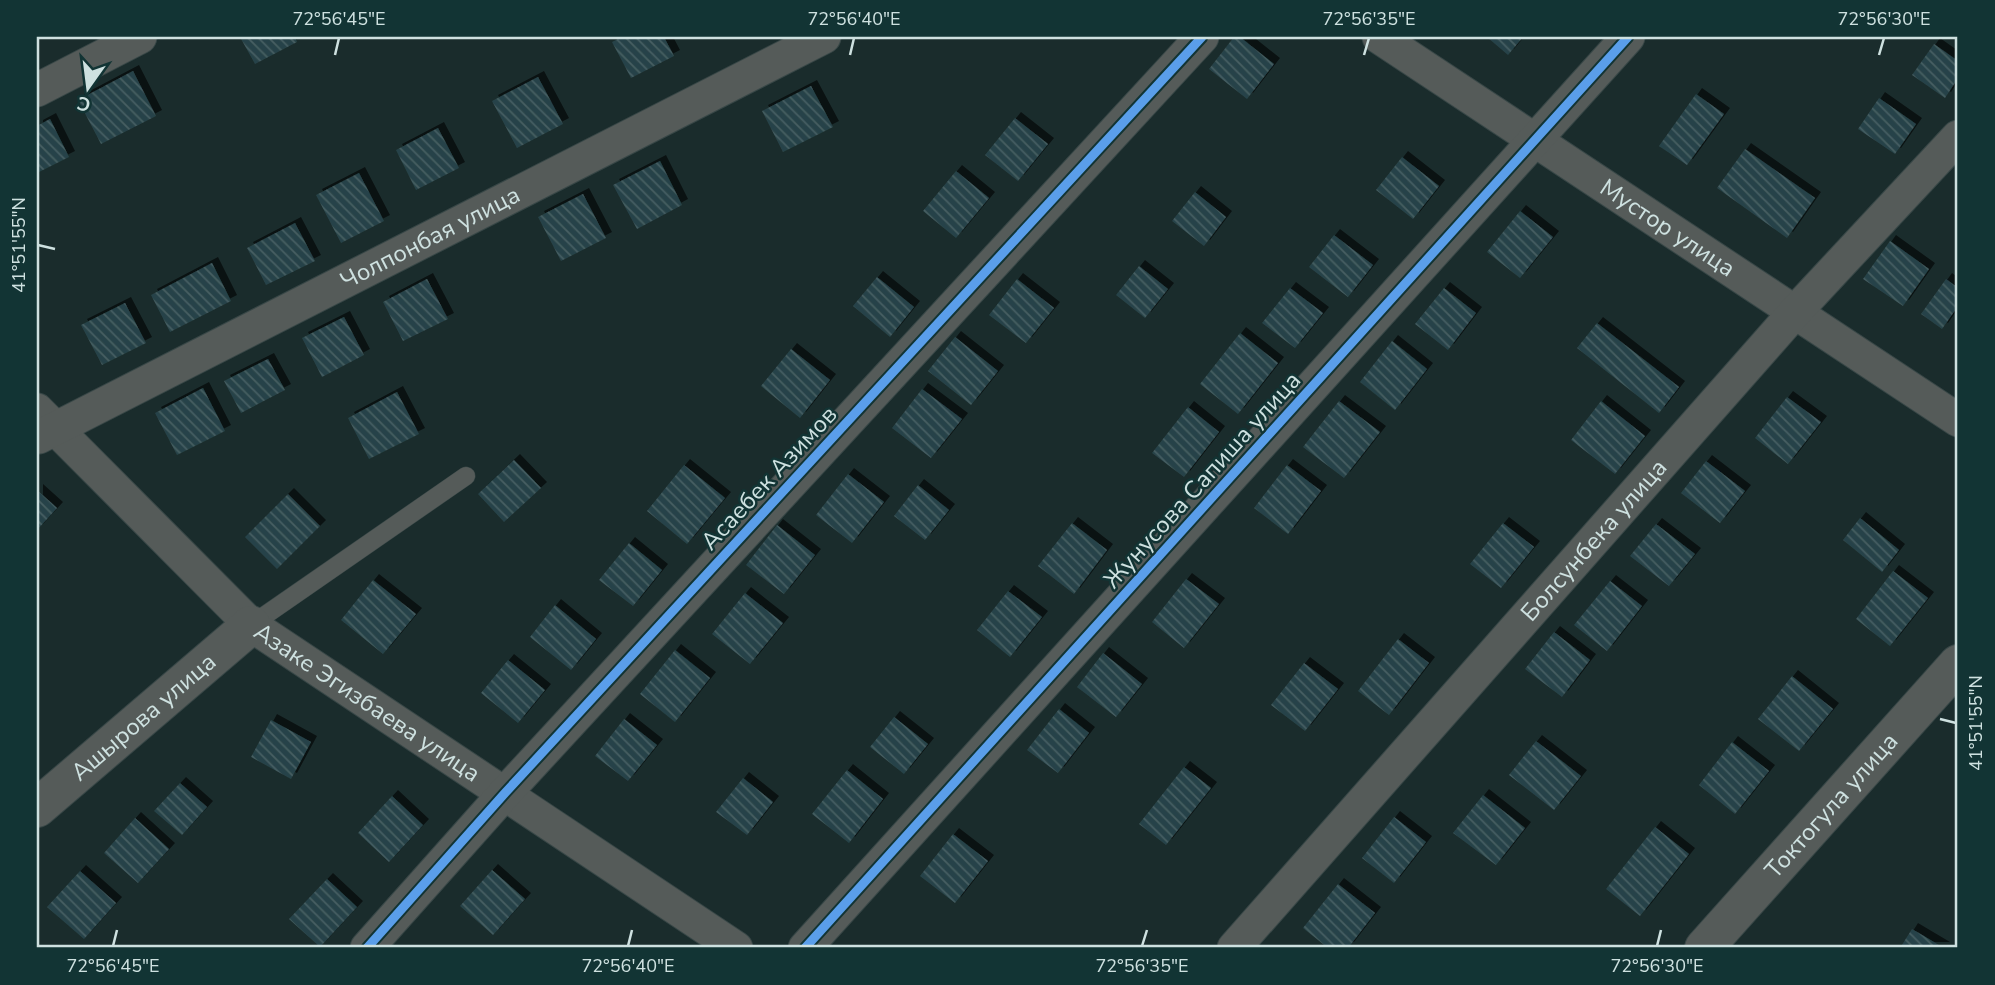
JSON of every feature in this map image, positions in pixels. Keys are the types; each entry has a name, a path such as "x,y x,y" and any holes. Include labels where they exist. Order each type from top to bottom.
{"street":[{"path":"37,90 140,37"},
{"name":"Чолпонбая улица","path":"43,425 824,37"},
{"name":"Асаебек Азимов","path":"367,948 505,793 1202,37"},
{"name":"Мустор улица","path":"1379,37 1958,421"},
{"name":"Жунусова Сапиша улица","path":"805,948 1628,37"},
{"name":"Болсунбека улица","path":"1234,948 1796,312 1958,137"},
{"name":"Азаке Эгизбаева улица","path":"43,425 251,625 736,948"},
{"name":"Ашырова улица","path":"37,808 251,625"},
{"name":"Токтогула улица","path":"1704,948 1958,664"}],"lane":[{"path":"251,625 466,476"}],"building":[{"path":"240,37 295,37 297,42 255,64"},
{"path":"622,37 664,37 674,56 631,78 612,42"},
{"path":"1234,37 1240,37 1274,64 1247,99 1209,69"},
{"path":"1487,37 1523,37 1508,55"},
{"path":"1934,44 1958,61 1958,78 1945,98 1912,75"},
{"path":"133,71 156,116 101,144 78,100"},
{"path":"538,77 563,124 517,148 492,101"},
{"path":"811,86 833,127 783,152 762,111"},
{"path":"1696,94 1724,114 1687,165 1659,146"},
{"path":"1879,98 1916,124 1895,154 1858,129"},
{"path":"1015,118 1048,144 1018,181 985,155"},
{"path":"50,119 69,157 37,173 37,126"},
{"path":"438,128 459,168 416,190 396,150"},
{"path":"1745,149 1815,198 1787,238 1717,188"},
{"path":"1402,157 1439,186 1413,219 1376,190"},
{"path":"660,161 682,205 637,229 613,185"},
{"path":"956,171 989,198 956,238 923,211"},
{"path":"359,173 384,221 341,243 316,195"},
{"path":"1195,192 1226,217 1204,246 1172,221"},
{"path":"583,194 606,238 561,261 538,217"},
{"path":"1520,211 1553,237 1520,278 1487,252"},
{"path":"295,223 315,261 266,285 247,248"},
{"path":"1334,235 1373,265 1348,297 1309,267"},
{"path":"1890,241 1929,269 1903,306 1863,279"},
{"path":"212,263 231,301 170,332 151,295"},
{"path":"1139,266 1168,289 1145,318 1116,295"},
{"path":"877,277 914,307 890,337 853,306"},
{"path":"427,279 448,319 403,341 383,302"},
{"path":"1017,279 1054,308 1026,343 989,315"},
{"path":"1946,279 1958,288 1958,306 1942,329 1921,314"},
{"path":"1290,288 1323,313 1295,348 1262,323"},
{"path":"1444,288 1476,313 1448,350 1415,324"},
{"path":"125,303 146,343 102,365 81,325"},
{"path":"344,317 364,355 322,377 302,338"},
{"path":"1597,323 1679,387 1659,413 1577,348"},
{"path":"1240,333 1278,363 1238,414 1200,384"},
{"path":"955,337 998,371 971,405 928,371"},
{"path":"1392,341 1427,369 1395,410 1360,382"},
{"path":"791,349 830,380 800,418 761,386"},
{"path":"268,359 285,390 241,413 224,381"},
{"path":"203,388 225,431 177,455 155,413"},
{"path":"922,389 962,419 931,458 892,428"},
{"path":"397,392 419,434 369,459 348,418"},
{"path":"1787,397 1821,422 1788,464 1755,438"},
{"path":"1339,401 1380,432 1344,478 1303,447"},
{"path":"1601,401 1645,436 1615,474 1571,440"},
{"path":"1188,407 1219,432 1184,477 1152,453"},
{"path":"514,460 541,488 504,522 478,494"},
{"path":"1706,461 1745,491 1720,523 1681,493"},
{"path":"684,465 725,498 687,544 647,511"},
{"path":"1287,465 1321,491 1288,534 1254,508"},
{"path":"848,474 884,502 852,543 816,515"},
{"path":"918,485 949,510 925,540 894,516"},
{"path":"37,490 57,508 37,530"},
{"path":"288,494 320,526 277,569 245,537"},
{"path":"1860,518 1899,550 1882,572 1843,540"},
{"path":"1072,523 1107,550 1074,594 1038,566"},
{"path":"1503,523 1534,547 1501,588 1470,564"},
{"path":"1656,524 1695,554 1669,586 1630,556"},
{"path":"777,525 815,555 784,594 746,565"},
{"path":"629,543 662,570 633,606 599,580"},
{"path":"1893,571 1928,598 1890,646 1856,619"},
{"path":"1186,579 1219,604 1184,648 1152,622"},
{"path":"373,580 416,614 383,654 341,620"},
{"path":"1610,581 1642,606 1607,651 1574,625"},
{"path":"1008,591 1042,617 1010,657 977,630"},
{"path":"745,593 783,623 750,664 712,634"},
{"path":"555,605 596,639 571,670 530,637"},
{"path":"1554,632 1590,660 1562,697 1525,669"},
{"path":"1398,639 1429,663 1389,715 1358,691"},
{"path":"675,650 710,678 675,722 640,694"},
{"path":"1103,653 1142,684 1116,717 1077,687"},
{"path":"508,660 545,690 518,723 481,693"},
{"path":"1304,663 1338,689 1305,731 1271,705"},
{"path":"1792,676 1833,709 1799,751 1758,719"},
{"path":"1059,709 1089,733 1058,773 1027,750"},
{"path":"894,717 928,744 904,774 870,747"},
{"path":"624,719 657,745 628,781 595,756"},
{"path":"271,720 311,742 291,779 251,757"},
{"path":"1536,741 1581,776 1554,810 1509,775"},
{"path":"1732,742 1769,771 1735,814 1699,785"},
{"path":"1184,767 1211,788 1166,845 1139,824"},
{"path":"847,770 883,799 849,843 812,814"},
{"path":"743,778 773,802 747,835 716,812"},
{"path":"180,783 207,807 182,835 154,811"},
{"path":"1483,795 1525,828 1496,865 1453,833"},
{"path":"392,796 423,825 389,862 358,833"},
{"path":"1394,817 1426,842 1394,883 1362,858"},
{"path":"135,818 169,849 138,883 104,853"},
{"path":"1655,827 1689,854 1640,916 1606,889"},
{"path":"953,834 988,861 955,903 920,876"},
{"path":"492,870 525,899 493,935 460,906"},
{"path":"80,871 116,903 84,939 47,907"},
{"path":"327,879 357,907 320,947 289,919"},
{"path":"1338,884 1375,913 1348,948 1328,948 1303,928"},
{"path":"1912,929 1944,948 1900,948"}],"cycle path":[{"path":"367,948 505,793 1202,37"},
{"path":"805,948 1628,37"}]}
